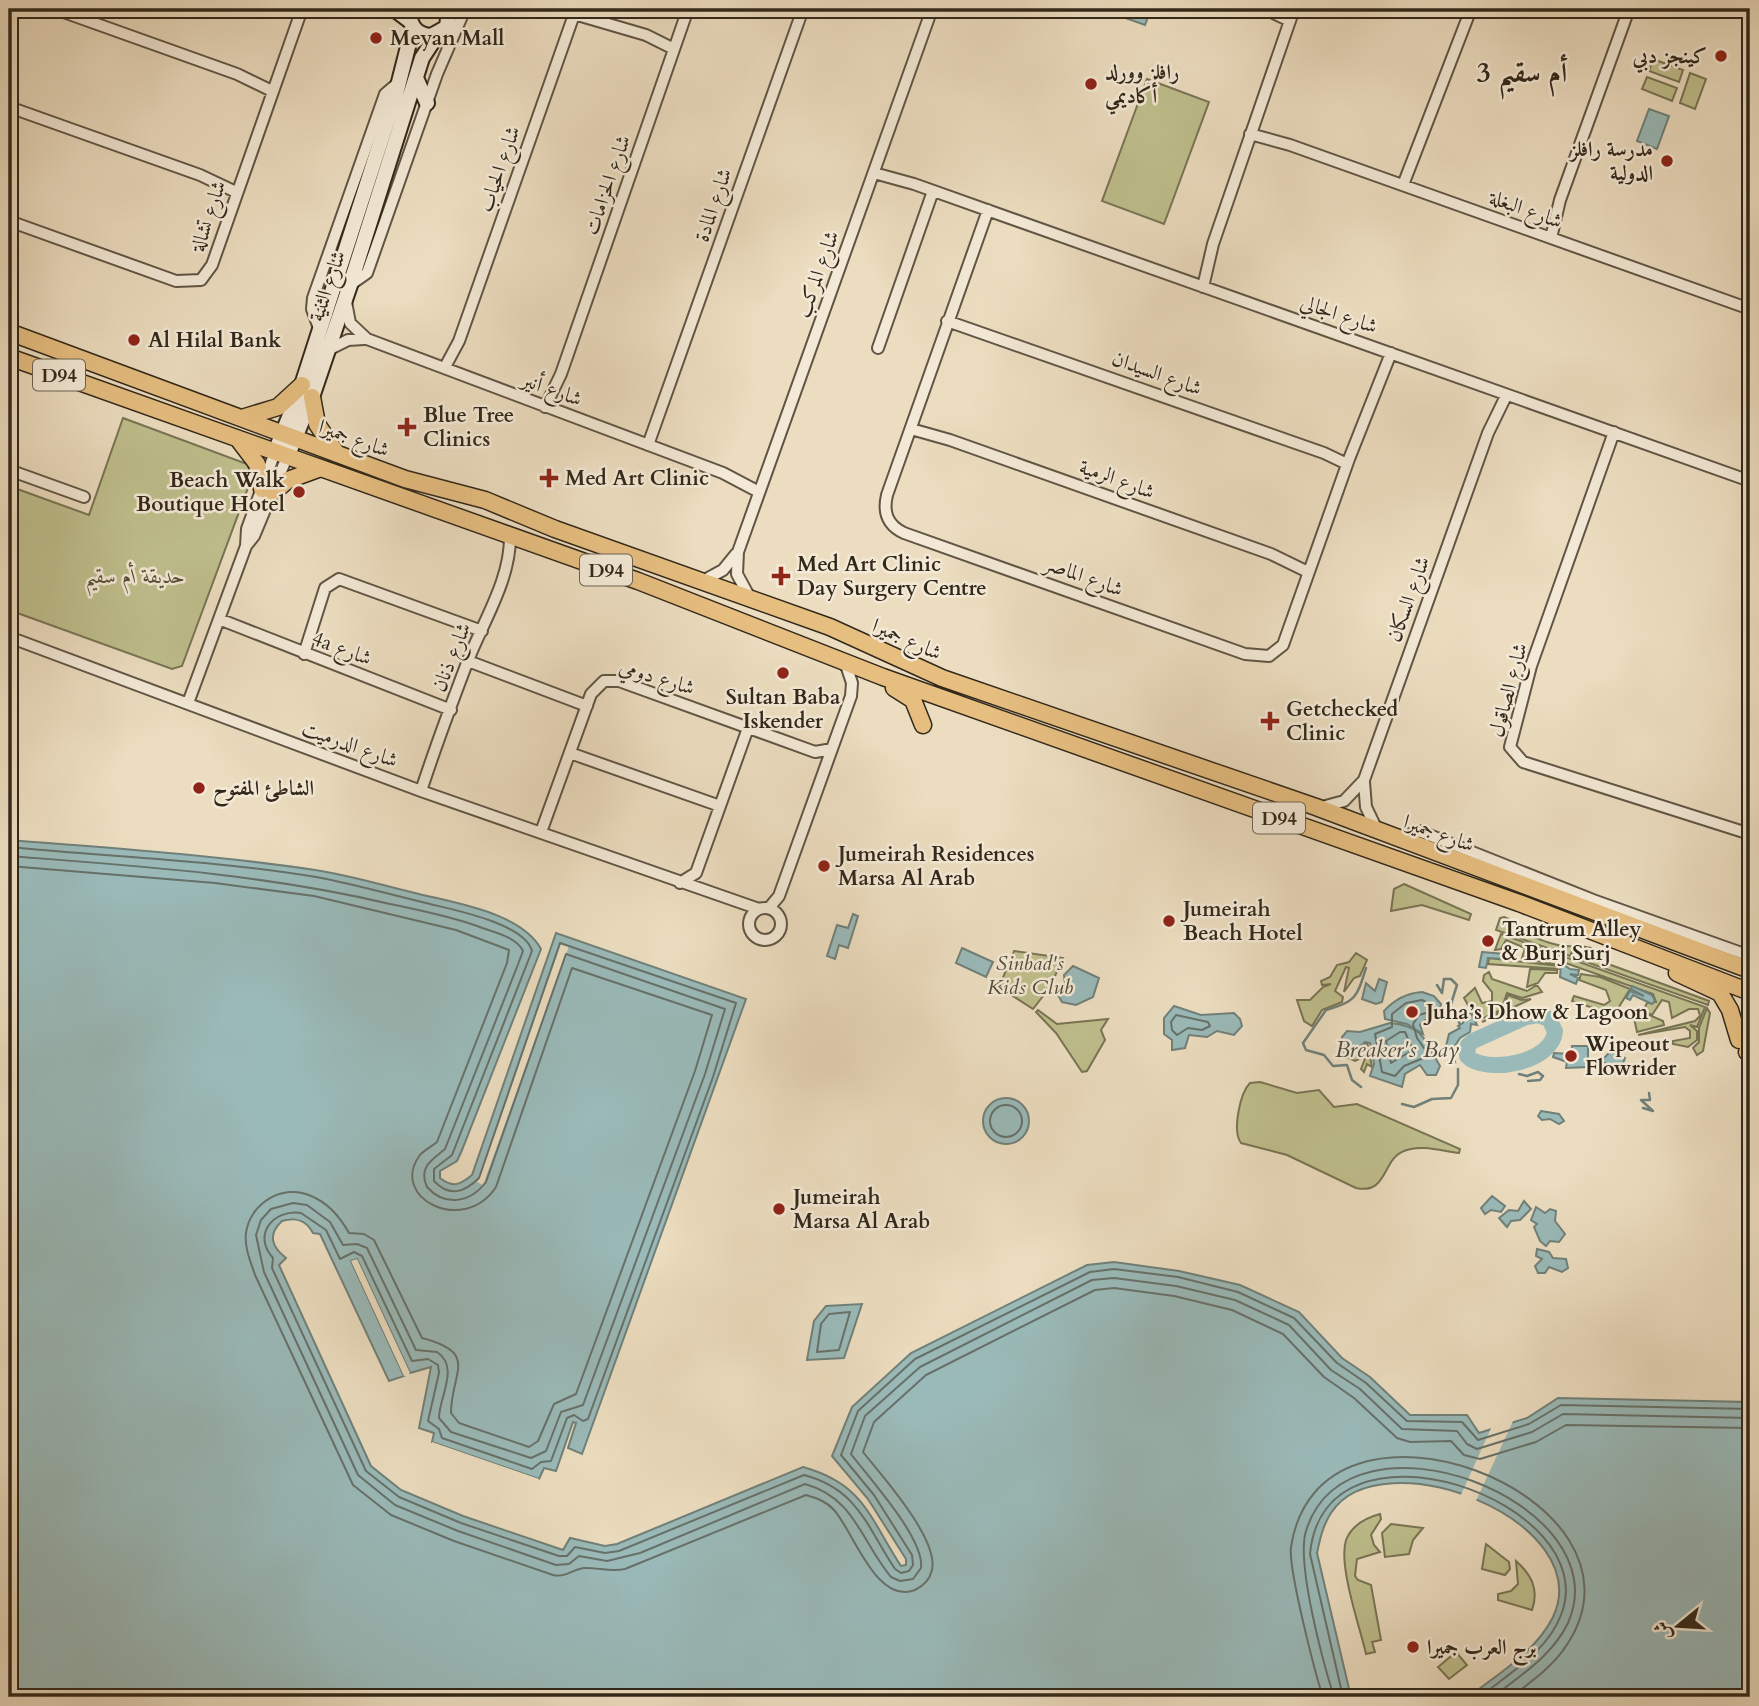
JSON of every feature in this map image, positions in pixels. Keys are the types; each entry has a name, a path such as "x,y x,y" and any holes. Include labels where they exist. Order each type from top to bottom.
{"main road":[{"path":"394,9 411,19 421,34 437,35"},
{"name":"شارع الثنية","path":"281,454 307,391 328,350 425,52 449,21 449,9"},
{"name":"شارع الثنية","path":"307,391 320,331 399,82 411,19"},
{"path":"416,80 427,103"},
{"name":"شارع جميرا","path":"9,332 245,417 405,479 478,498 830,627 921,669 993,696 1316,807 1750,970"},
{"name":"شارع جميرا","path":"9,357 510,535 862,669 1750,990"},
{"path":"245,417 278,407 307,391 317,424 337,454"},
{"path":"234,435 255,459 266,492 318,469"},
{"path":"862,669 881,667 912,678 921,669"},
{"path":"862,669 872,678 910,697 917,706 923,726"},
{"path":"935,695 944,688 975,698 993,696"},
{"path":"1098,753 1107,769"},
{"path":"1660,957 1663,965 1671,971 1720,993 1745,1047"}],"street":[{"path":"55,9 274,86"},
{"name":"شارع تشالة","path":"9,221 176,281 192,283 205,277 212,265 302,9"},
{"path":"367,339 350,323 348,292 368,273 427,103 465,9"},
{"name":"شارع الحزامات","path":"548,409 688,9"},
{"name":"شارع المادة","path":"652,446 803,9"},
{"name":"شارع المركب","path":"750,598 737,574 738,552 932,9"},
{"path":"1265,9 1292,14"},
{"path":"1278,9 1292,14"},
{"path":"1406,187 1471,9"},
{"path":"1547,237 1629,9"},
{"path":"578,10 675,46"},
{"name":"شارع الحياب","path":"448,369 578,10"},
{"path":"1198,285 1292,14"},
{"path":"9,107 237,188"},
{"name":"شارع البغلة","path":"1252,131 1750,309"},
{"name":"شارع الجالي","path":"875,169 1750,481"},
{"path":"878,348 933,191"},
{"name":"شارع الماصر","path":"992,212 948,318 885,505 888,521 904,533 1254,657 1273,654 1283,645 1378,385 1387,352"},
{"name":"شارع السيدان","path":"948,318 1348,461"},
{"path":"328,350 348,340 367,339"},
{"name":"شارع أنير","path":"367,339 760,488"},
{"name":"شارع السكان","path":"1316,807 1344,801 1364,780 1502,394"},
{"name":"شارع الرمية","path":"912,425 1310,568"},
{"name":"شارع الصاقول","path":"1617,433 1531,666 1510,738 1512,751 1528,764 1750,834"},
{"name":"شارع الثنية","path":"188,703 246,546 254,536 266,492 281,454"},
{"path":"9,470 84,497"},
{"name":"شارع ذنان","path":"421,790 468,661 482,631 508,554 510,535"},
{"name":"شارع المركب","path":"703,581 723,570 738,552"},
{"path":"304,654 325,588 339,579 482,631"},
{"name":"4a شارع","path":"219,619 451,710"},
{"name":"شارع الدرميت","path":"9,638 680,883 764,908 777,913 781,921 780,931 773,938 757,938 751,932 750,920 736,907 687,889 680,883"},
{"path":"468,661 587,706"},
{"path":"750,920 779,896 852,692 845,662"},
{"name":"شارع دومي","path":"541,832 596,686 614,680 814,752 832,749"},
{"path":"680,883 696,873 748,728"},
{"path":"814,752 825,767"},
{"path":"570,753 720,806"},
{"name":"شارع السكان","path":"1364,780 1366,807 1378,832"},
{"path":"1396,839 1419,831 1593,900 1750,956"},
{"path":"696,873 704,890"}],"green space":[{"path":"1653,59 1683,70 1679,82 1649,71"},
{"path":"1690,73 1706,79 1695,109 1680,103"},
{"path":"1647,77 1677,88 1672,101 1642,89"},
{"path":"1147,79 1209,102 1164,224 1102,201"},
{"name":"حديقة أم سقيم","path":"123,418 247,464 252,477 182,666 172,669 9,610 9,486 89,515"},
{"path":"1404,884 1471,914 1469,920 1422,905 1391,911 1394,889"},
{"path":"1504,917 1543,940 1574,946 1570,956 1496,930 1500,918"},
{"path":"1501,934 1705,1007 1697,1027 1690,1025 1697,1031 1697,1040 1688,1047 1673,1044 1673,1041 1690,1038 1690,1031 1685,1027 1638,1035 1695,1021 1700,1016 1698,1009 1689,1009 1672,1018 1669,1002 1662,1000 1652,1015 1643,1011 1647,1003 1656,1002 1653,994 1560,961 1558,965 1522,958 1525,948 1506,940 1501,949 1495,950"},
{"path":"1576,945 1591,948 1611,965 1709,1001 1708,1005 1572,957"},
{"name":"Sinbad's Kids Club","path":"1014,951 1063,958 1050,987 1033,1009 999,987"},
{"path":"1356,953 1367,960 1360,976 1354,978 1344,992 1349,968 1346,967 1335,991 1343,997 1342,1002 1322,1010 1312,1026 1304,1021 1297,1000 1310,1000 1323,987 1331,984 1322,985 1321,981 1330,977 1337,965 1349,962"},
{"path":"1489,958 1559,966 1559,969 1488,964"},
{"path":"1530,969 1557,970 1557,973 1545,973 1538,983 1527,987"},
{"path":"1489,972 1492,979 1527,991 1537,985 1542,992 1522,998 1507,993 1501,1010 1477,1021 1464,998 1475,988 1482,1003 1492,1001 1492,992 1483,981 1484,975"},
{"path":"1581,974 1600,977 1630,989 1614,1015 1572,1001 1574,996 1604,1005 1610,1001 1606,990 1579,980"},
{"path":"1508,995 1521,1000 1531,999 1482,1022 1503,1010"},
{"path":"1707,1008 1710,1013 1703,1051 1697,1055 1693,1048 1699,1042 1699,1028"},
{"path":"1038,1010 1057,1024 1108,1019 1101,1030 1105,1040 1087,1071 1082,1072 1056,1033 1036,1012"},
{"path":"1647,1014 1663,1021 1664,1025 1637,1032 1634,1018"},
{"path":"1367,1042 1372,1067 1367,1064 1364,1072 1361,1069 1366,1056 1355,1061 1339,1054 1341,1043 1344,1049 1353,1052"},
{"path":"1260,1082 1297,1093 1319,1090 1334,1107 1357,1104 1460,1149 1459,1153 1424,1148 1404,1151 1397,1155 1374,1186 1356,1188 1287,1155 1241,1143 1237,1130 1240,1103 1250,1083"},
{"path":"1380,1514 1381,1519 1371,1535 1380,1552 1357,1559 1355,1576 1371,1585 1381,1640 1372,1642 1375,1652 1366,1654 1347,1580 1344,1551 1346,1540 1355,1526"},
{"path":"1391,1524 1423,1528 1413,1540 1409,1554 1385,1557 1382,1533"},
{"path":"1486,1544 1509,1562 1510,1569 1505,1575 1482,1569"},
{"path":"1516,1561 1533,1583 1535,1596 1532,1610 1498,1600 1498,1594 1511,1591 1518,1584"},
{"path":"1456,1652 1467,1665 1449,1679 1438,1667"}],"water":[{"path":"1116,9 1151,9 1145,25 1114,14"},
{"path":"1649,109 1669,116 1657,149 1637,141"},
{"path":"9,840 201,856 328,872 469,906 519,926 541,949 457,1161 440,1171 440,1178 453,1184 472,1175 556,933 746,999 582,1454 568,1448 576,1423 573,1422 556,1471 544,1468 539,1479 432,1442 434,1433 419,1428 431,1367 410,1373 357,1259 351,1261 404,1376 389,1381 320,1234 313,1233 304,1222 292,1219 282,1221 277,1226 273,1241 277,1250 286,1258 279,1265 371,1466 401,1490 463,1516 563,1550 570,1538 605,1546 617,1544 803,1467 840,1483 852,1493 863,1504 901,1566 906,1565 906,1559 868,1499 832,1456 852,1407 911,1353 1087,1265 1114,1262 1179,1271 1240,1285 1299,1312 1342,1358 1370,1377 1410,1415 1467,1415 1479,1433 1527,1418 1558,1398 1750,1402 1750,1697 1469,1697 1515,1662 1546,1630 1553,1617 1558,1582 1544,1549 1516,1522 1478,1500 1435,1487 1393,1483 1357,1491 1331,1513 1317,1553 1351,1697 9,1697"},
{"path":"853,914 858,916 848,948 839,945 835,959 827,956 837,925 848,928"},
{"path":"962,948 993,962 986,977 956,963"},
{"path":"1482,952 1505,954 1504,959 1488,958 1486,968 1479,967"},
{"path":"1561,963 1570,969 1579,970 1578,975 1570,974 1578,978 1576,984 1560,977"},
{"path":"1073,966 1099,978 1093,997 1076,1005 1062,1002 1058,995 1065,984 1064,975"},
{"path":"1379,979 1387,982 1382,1002 1376,1004 1362,999 1366,983 1375,991"},
{"path":"1632,986 1652,995 1655,1001 1652,1004 1633,995 1630,1000 1626,998 1630,991 1644,996 1631,989"},
{"name":"Juha’s Dhow & Lagoon","path":"1422,992 1434,996 1441,1004 1438,1018 1425,1020 1420,1025 1423,1034 1407,1024 1385,1019 1384,1011 1392,1004 1406,996"},
{"path":"1174,1006 1201,1015 1234,1013 1242,1026 1234,1035 1217,1031 1207,1037 1189,1035 1185,1048 1172,1050 1172,1040 1164,1034 1164,1018"},
{"path":"1471,1013 1477,1025 1471,1024 1470,1032 1460,1038 1451,1052 1446,1046 1449,1034 1460,1028 1458,1026 1463,1023 1464,1016"},
{"name":"Breaker's Bay","path":"1390,1023 1411,1028 1423,1037 1440,1066 1436,1075 1427,1075 1420,1065 1405,1074 1402,1087 1370,1076 1374,1064 1370,1043 1365,1042 1353,1052 1343,1045 1342,1037 1347,1031 1360,1032"},
{"name":"Wipeout Flowrider","path":"1572,1046 1588,1046 1588,1067 1566,1068 1567,1062 1553,1057 1554,1053 1571,1054"},
{"path":"1611,1051 1625,1058 1620,1071 1601,1061"},
{"path":"1006,1098 1023,1104 1029,1121 1023,1138 1006,1144 989,1138 983,1121 989,1104"},
{"path":"1541,1111 1559,1114 1564,1121 1559,1124 1550,1119 1542,1120 1538,1116"},
{"path":"1492,1196 1505,1206 1501,1212 1491,1210 1485,1214 1481,1208"},
{"path":"1524,1201 1531,1209 1520,1220 1511,1221 1507,1227 1499,1218 1509,1210 1518,1211"},
{"path":"1536,1207 1545,1213 1550,1209 1556,1211 1555,1221 1565,1234 1559,1242 1550,1241 1546,1246 1540,1241 1534,1227 1537,1224 1531,1220"},
{"path":"1537,1249 1549,1252 1553,1258 1566,1259 1568,1268 1562,1272 1549,1267 1545,1273 1538,1273 1535,1266 1542,1259 1536,1256"},
{"path":"862,1304 844,1358 807,1360 814,1321 826,1306"}],"pier":[{"path":"561,944 569,946 483,1185 477,1182"},
{"path":"357,1259 410,1373 404,1376 351,1261"},
{"path":"1514,1419 1475,1503 1460,1497 1492,1426"},
{"path":"432,1442 539,1479 538,1482 431,1445"}],"waterway":[{"path":"1361,1087 1352,1080 1347,1065 1333,1066 1324,1055 1306,1050 1303,1043 1326,1010 1344,1004 1354,997 1366,968"},
{"path":"1437,985 1442,993 1444,979 1451,979 1457,985 1450,1007 1460,1024"},
{"path":"1538,1015 1549,1019 1555,1031 1551,1042 1531,1058 1517,1063 1488,1065 1467,1056 1468,1045 1473,1041 1526,1017 1538,1015"},
{"path":"1451,1051 1455,1063"},
{"path":"1402,1104 1414,1107 1432,1099 1451,1098 1458,1085 1458,1069"},
{"path":"1519,1074 1527,1076 1538,1072 1543,1076"},
{"path":"1528,1081 1540,1080 1543,1076"},
{"path":"1643,1108 1653,1111 1641,1100 1650,1100 1649,1093"}],"place":[{"name":"Meyan Mall","path":"376,38"},
{"name":"كينجز دبي","path":"1721,56"},
{"name":"رافلز وورلد أكاديمي","path":"1091,84"},
{"name":"مدرسة رافلز الدولية","path":"1667,161"},
{"name":"Al Hilal Bank","path":"134,340"},
{"name":"Blue Tree Clinics","path":"407,427"},
{"name":"Med Art Clinic","path":"549,478"},
{"name":"Beach Walk Boutique Hotel","path":"299,492"},
{"name":"Med Art Clinic Day Surgery Centre","path":"781,576"},
{"name":"Sultan Baba Iskender","path":"783,673"},
{"name":"Getchecked Clinic","path":"1270,721"},
{"name":"الشاطئ المفتوح","path":"199,788"},
{"name":"Jumeirah Residences Marsa Al Arab","path":"824,866"},
{"name":"Jumeirah Beach Hotel","path":"1169,921"},
{"name":"Tantrum Alley & Burj Surj","path":"1488,941"},
{"name":"Juha’s Dhow & Lagoon","path":"1412,1012"},
{"name":"Wipeout Flowrider","path":"1571,1056"},
{"name":"Jumeirah Marsa Al Arab","path":"779,1209"},
{"name":"برج العرب جميرا","path":"1413,1647"}],"district":[{"name":"أم سقيم 3","path":"1522,72"}]}
